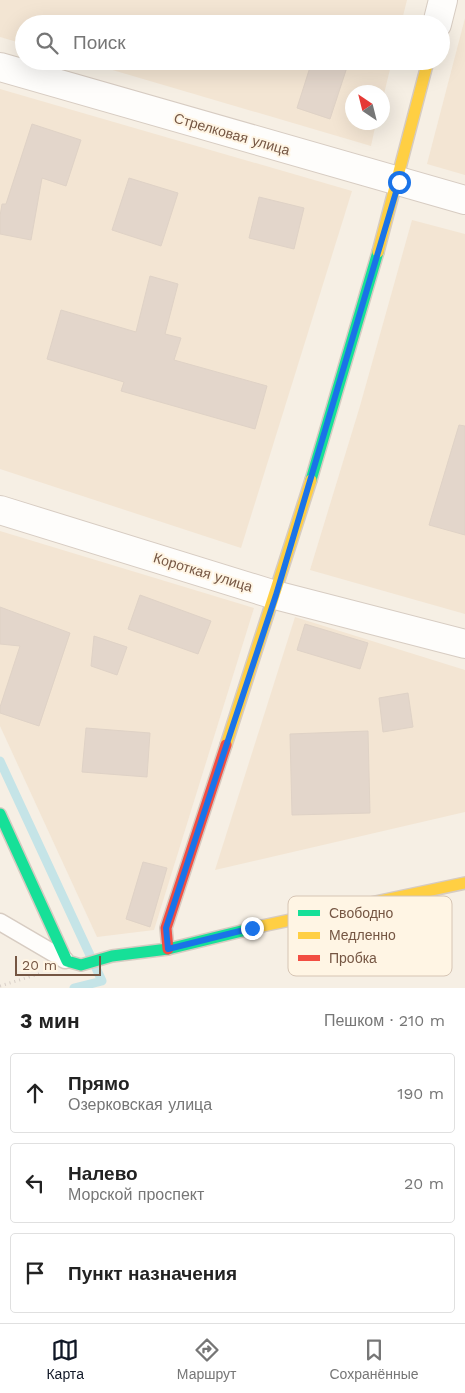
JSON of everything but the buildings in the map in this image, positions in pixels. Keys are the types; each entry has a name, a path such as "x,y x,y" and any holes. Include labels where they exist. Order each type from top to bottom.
{"street":[{"path":"439,15 443,0"},
{"name":"Стрелковая улица","path":"0,67 465,200"},
{"path":"168,949 166,928 276,595 399,182 426,70"},
{"name":"Короткая улица","path":"0,510 276,595 465,644"},
{"path":"0,814 74,963 168,949 288,920"},
{"path":"403,896 465,883"}],"lane":[{"path":"0,922 74,963"}],"path":[{"path":"0,986 74,963"}],"shaded area":[{"path":"0,0 407,0 403,15 15,15 15,41 0,37"},
{"path":"465,18 465,175 427,164"},
{"path":"113,70 390,70 386,85 345,85 345,130 374,130 371,146"},
{"path":"0,89 352,191 241,548 0,469"},
{"path":"412,220 465,234 465,614 310,570 360,406"},
{"path":"0,531 254,608 154,930 97,937 0,726"},
{"path":"295,617 465,670 465,812 215,870"}],"waterway":[{"path":"0,761 102,981 74,988"}],"traffic: fast":[{"path":"311,480 378,252"},
{"path":"0,814 67,961 81,965 112,956 168,949 262,926"}],"traffic: slow":[{"path":"378,252 426,70"},
{"path":"226,745 311,480"},
{"path":"404,896 465,883"},
{"path":"262,926 288,920"}],"traffic: jam":[{"path":"168,949 166,928 226,745"}],"route":[{"path":"252,928 168,949 166,928 276,595 399,182"}]}
